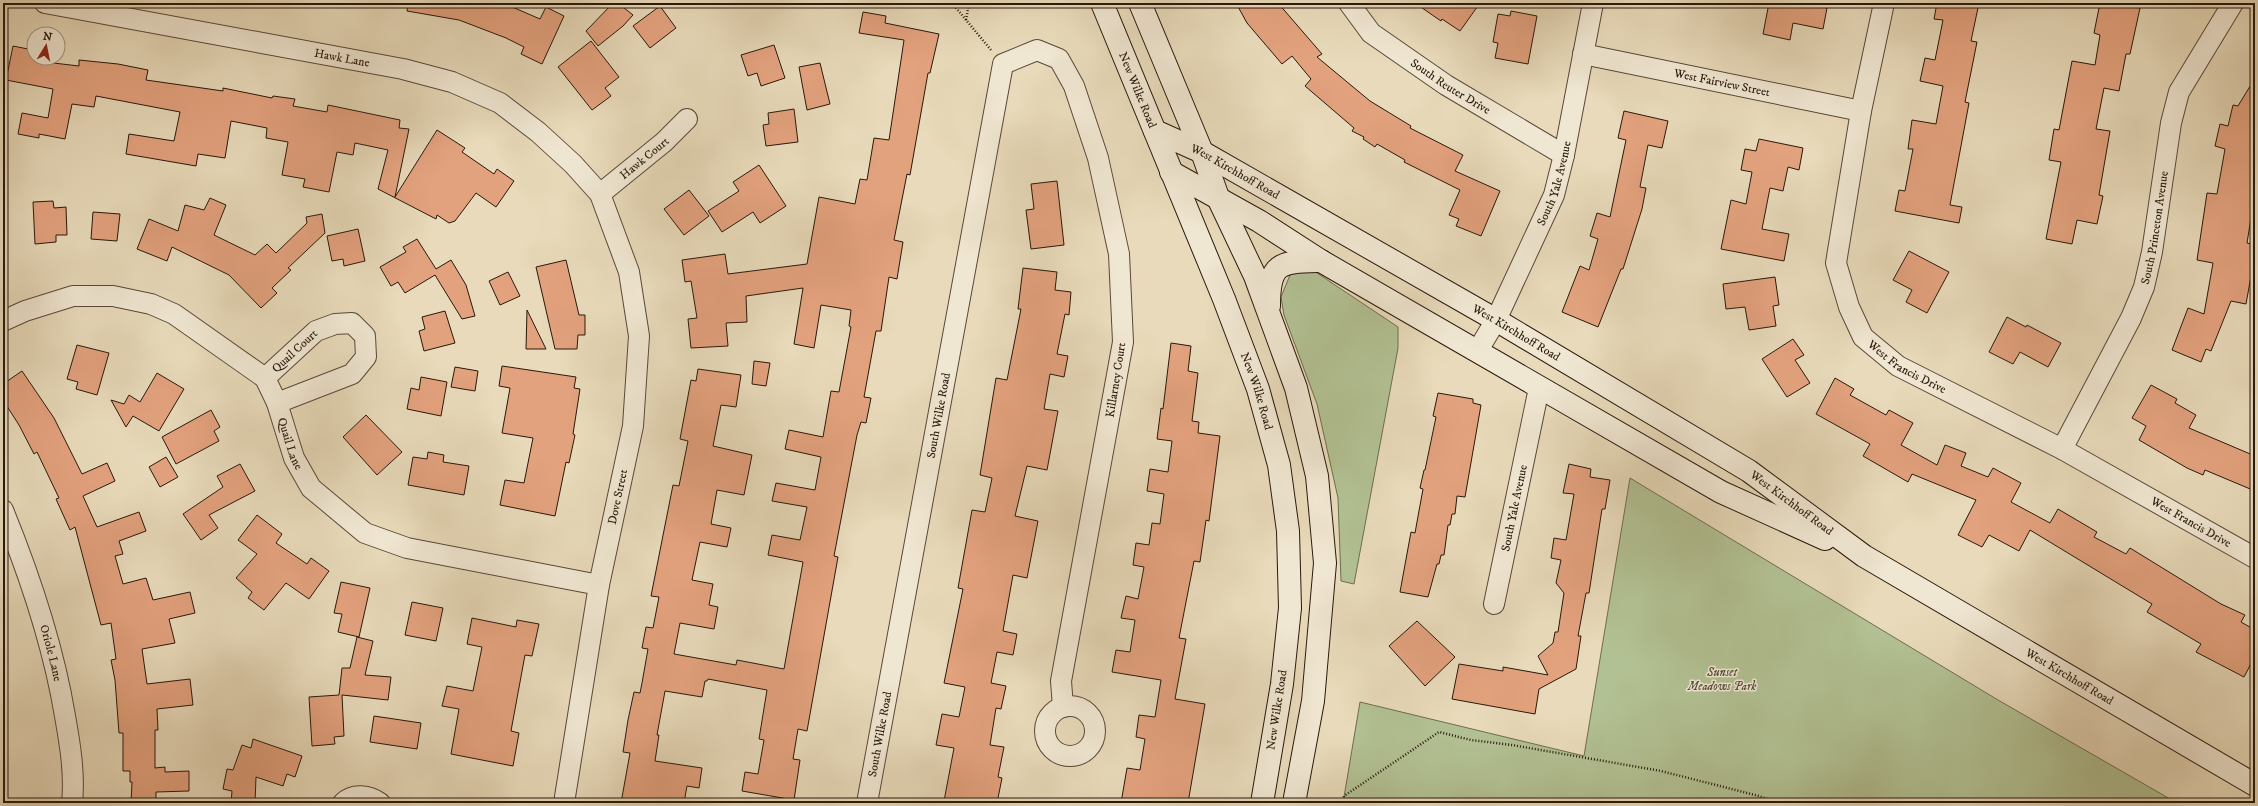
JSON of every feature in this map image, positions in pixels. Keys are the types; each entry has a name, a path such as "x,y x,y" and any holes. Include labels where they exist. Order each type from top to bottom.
{"main road":[{"name":"New Wilke Road","path":"1102,3 1155,131 1170,172 1224,299 1258,389 1280,472 1288,531 1290,608 1282,684 1262,803"},
{"path":"1140,3 1202,152 1219,200 1255,276 1296,388 1317,476 1325,562 1313,701 1294,803"},
{"name":"West Kirchhoff Road","path":"1155,131 1202,152 1496,320 1749,471 1864,556 2255,785"},
{"name":"West Kirchhoff Road","path":"1170,172 1259,221 1321,261 1478,350 1539,388 1721,492 1864,556"},
{"path":"1269,314 1269,292 1272,275 1280,266 1294,262 1321,261"}],"street":[{"name":"Hawk Lane","path":"45,3 403,69 452,82 500,103 538,132 573,164 600,194"},
{"name":"South Reuter Drive","path":"1349,3 1371,33 1446,85 1564,155"},
{"name":"South Yale Avenue","path":"1478,350 1496,320 1554,195 1564,155 1593,3"},
{"name":"West Francis Drive","path":"1884,3 1861,111 1836,262 1849,307 1863,336 1898,366 2062,449 2255,558"},
{"name":"South Princeton Avenue","path":"2062,449 2132,318 2144,287 2152,252 2171,123 2179,92 2233,3"},
{"name":"Killarney Court","path":"1003,64 1037,50 1059,58 1077,93 1098,158 1119,254 1123,342 1061,682 1063,707"},
{"name":"West Fairview Street","path":"1583,54 1861,111"},
{"name":"South Wilke Road","path":"867,803 1003,64"},
{"name":"Hawk Court","path":"600,194 664,142 687,119"},
{"name":"Dove Street","path":"564,803 599,585 633,426 639,336 629,272 600,194"},
{"name":"Quail Lane","path":"3,321 25,311 73,296 113,296 151,304 174,314 265,378 277,403 294,458 311,488 365,533 407,548 599,585"},
{"name":"Quail Court","path":"265,378 316,331 335,324 352,323 365,336 366,358 352,374 277,403"},
{"name":"South Yale Avenue","path":"1494,604 1539,388"},
{"name":"Oriole Lane","path":"3,510 22,557 44,622 61,690 70,746 72,803"},
{"path":"343,803 357,796 367,796 380,803"}],"path":[{"path":"952,3 1003,64"},
{"path":"966,20 969,3"},
{"path":"1343,803 1344,796 1439,732 1471,740 1512,745 1661,771 1759,796 1778,803"}],"green space":[{"path":"1300,270 1314,271 1398,327 1398,348 1354,584 1341,581 1338,498 1317,404 1284,315 1281,297 1290,275"},
{"name":"Sunset Meadows Park","path":"1630,478 1998,700 2177,803 1343,803 1360,702 1584,756"}],"building":[{"path":"408,3 503,3 540,19 546,7 564,16 542,64 521,54 524,47 506,38 459,20 407,11"},
{"path":"613,3 618,3 633,15 623,26 598,46 586,31"},
{"path":"1236,3 1278,3 1322,54 1317,57 1370,101 1411,126 1410,128 1463,155 1455,171 1500,191 1481,236 1456,226 1459,219 1449,215 1460,190 1404,162 1405,160 1377,144 1375,147 1363,139 1364,137 1352,131 1354,128 1305,86 1311,79 1292,56 1282,64 1247,23"},
{"path":"1415,3 1480,3 1460,31 1442,19 1441,21"},
{"path":"1769,3 1801,3 1827,8 1823,29 1793,23 1790,40 1763,34"},
{"path":"1937,3 1979,3 1971,41 1977,42 1965,102 1969,103 1950,205 1962,207 1959,223 1895,211 1899,190 1905,191 1913,149 1908,149 1912,120 1936,124 1943,86 1920,81 1925,58 1935,60 1943,20 1934,19"},
{"path":"2100,3 2115,3 2140,8 2130,54 2126,54 2119,91 2104,88 2096,129 2110,131 2099,195 2103,196 2097,224 2077,220 2072,244 2046,239 2061,162 2049,160 2054,129 2059,130 2072,61 2095,65 2100,35 2094,33"},
{"path":"660,6 676,28 650,48 633,26"},
{"path":"1511,11 1537,16 1528,64 1495,58 1498,43 1493,42 1498,14 1510,16"},
{"path":"863,12 886,16 885,23 939,34 930,73 928,73 910,175 907,174 894,240 903,242 897,279 889,277 881,331 876,331 864,397 871,398 866,423 861,422 857,435 834,556 838,557 807,731 798,729 793,759 800,760 794,800 742,791 745,772 758,774 764,740 759,739 767,690 708,679 705,681 702,697 665,691 657,735 659,735 655,761 702,768 699,788 687,786 684,803 621,803 630,753 623,752 628,720 634,692 640,693 642,683 648,649 642,648 646,627 653,628 659,597 651,596 673,485 679,486 688,441 680,439 691,380 696,381 698,369 741,375 736,407 721,405 713,446 752,455 744,495 717,490 711,524 731,528 727,547 700,542 692,580 713,584 709,605 718,607 714,629 680,623 674,654 736,665 737,660 784,669 803,562 768,555 772,535 800,540 807,507 772,501 776,483 815,490 821,457 785,449 789,430 823,437 831,391 839,392 851,327 849,326 851,310 821,305 814,348 794,344 803,288 746,296 747,322 726,323 728,346 691,348 688,319 697,318 691,281 685,282 682,260 725,254 728,274 807,264 819,197 855,204 860,179 867,180 874,138 889,140 904,40 859,33"},
{"path":"591,41 619,77 605,88 611,96 592,110 558,67"},
{"path":"774,45 785,78 761,86 757,73 748,76 741,55"},
{"path":"13,46 26,49 26,66 66,66 66,64 79,66 79,60 118,64 148,70 146,80 223,91 223,88 272,98 273,96 295,99 293,106 327,112 328,105 400,120 399,128 409,129 395,197 437,130 465,148 462,152 494,174 497,169 514,181 496,207 476,193 455,221 449,223 437,215 436,219 378,189 388,150 355,143 353,155 337,152 329,192 303,187 305,179 282,175 288,142 266,138 267,128 231,121 225,158 198,154 196,166 126,154 129,134 174,141 180,112 96,96 94,107 72,104 65,139 39,134 39,138 18,134 22,113 48,118 53,89 6,80"},
{"path":"820,63 830,104 807,110 799,67"},
{"path":"2255,78 2255,193 2247,243 2255,245 2255,254 2246,304 2231,301 2211,351 2206,349 2201,362 2172,350 2188,308 2204,314 2213,263 2197,260 2207,193 2217,194 2225,149 2215,146 2220,124 2228,126 2233,105 2238,106"},
{"path":"794,109 798,142 766,146 763,125 769,124 768,113"},
{"path":"1624,111 1668,121 1662,148 1648,145 1640,187 1646,188 1642,209 1623,269 1621,269 1598,327 1562,312 1580,266 1589,270 1598,239 1590,236 1597,213 1610,217 1626,140 1618,138"},
{"path":"1759,139 1803,148 1799,170 1788,167 1783,191 1770,188 1762,229 1789,234 1784,261 1721,249 1731,200 1746,204 1752,172 1741,170 1745,149 1756,151"},
{"path":"759,165 786,206 760,223 753,212 722,232 708,211 739,191 733,182"},
{"path":"1057,181 1064,245 1031,249 1026,210 1034,209 1031,184"},
{"path":"689,190 709,216 684,235 664,209"},
{"path":"210,198 226,205 214,235 255,255 267,244 276,253 307,223 306,217 322,214 325,233 288,268 291,270 272,288 277,293 261,308 229,275 172,247 167,261 137,249 149,219 178,231 185,205 204,210"},
{"path":"53,201 54,208 66,207 67,235 56,235 56,242 35,244 33,202"},
{"path":"93,212 120,214 117,241 91,239"},
{"path":"358,229 365,261 344,266 343,259 332,261 327,236"},
{"path":"417,239 436,269 451,260 466,285 475,316 462,319 435,275 405,293 398,282 391,286 380,267 406,252 403,247"},
{"path":"1909,251 1949,272 1927,313 1906,302 1912,290 1893,280"},
{"path":"566,260 579,315 585,315 585,335 578,335 577,349 555,349 536,267"},
{"path":"1023,268 1057,272 1055,290 1071,292 1069,315 1065,314 1057,354 1068,356 1064,377 1050,374 1044,409 1058,411 1047,470 1027,466 1015,516 1038,521 1027,578 1013,575 1003,631 1017,634 1013,655 997,652 991,683 1006,686 1001,709 996,708 990,745 1004,747 998,777 1002,778 997,803 957,803 944,801 954,748 936,745 942,714 959,717 965,687 944,683 963,589 958,588 972,510 985,512 992,478 980,475 996,378 1007,380 1021,309 1018,309"},
{"path":"508,272 520,296 500,305 489,281"},
{"path":"1775,277 1779,305 1773,306 1776,326 1749,330 1745,307 1726,309 1723,284"},
{"path":"527,310 546,349 526,349"},
{"path":"445,311 455,343 424,351 419,331 425,329 422,317"},
{"path":"2007,317 2026,327 2027,325 2061,343 2048,367 2020,352 2013,364 1989,352"},
{"path":"1793,339 1804,355 1795,360 1810,383 1787,397 1762,359"},
{"path":"1171,343 1191,346 1188,371 1198,373 1192,421 1199,422 1198,433 1220,436 1209,521 1206,520 1200,562 1194,561 1179,638 1186,639 1175,699 1205,704 1188,803 1121,803 1127,768 1140,770 1145,739 1136,737 1139,715 1155,717 1161,680 1112,672 1116,650 1130,652 1135,620 1121,618 1126,596 1138,599 1144,567 1133,565 1136,543 1149,545 1152,523 1160,524 1164,494 1147,491 1150,469 1168,472 1172,441 1157,439 1161,408 1163,409"},
{"path":"77,345 109,353 97,395 76,389 78,382 67,379"},
{"path":"754,361 770,363 766,386 752,384"},
{"path":"502,366 576,377 574,388 580,389 573,434 575,435 569,463 566,462 555,516 500,505 505,480 524,483 533,438 502,433 510,388 499,386"},
{"path":"455,367 478,371 475,391 451,387"},
{"path":"22,371 54,418 82,474 107,463 115,481 83,496 97,527 139,512 146,531 119,541 123,554 115,556 123,584 146,578 153,600 190,592 195,613 169,619 175,643 142,649 147,684 190,679 193,705 157,709 158,730 155,730 155,768 165,767 165,772 189,771 189,791 156,792 156,803 131,803 132,782 130,782 130,771 123,771 123,733 119,733 115,680 111,660 116,659 111,623 101,625 75,527 70,530 56,499 59,498 37,452 34,454 19,425 3,400 3,384"},
{"path":"157,373 184,389 159,431 133,416 126,427 111,400 124,404 129,395 140,402"},
{"path":"421,377 447,382 441,416 407,409 411,388 419,390"},
{"path":"1835,378 1854,389 1850,395 1886,415 1889,410 1913,423 1901,445 1937,465 1945,445 1966,453 1961,466 1988,477 1993,468 2021,483 2011,502 2050,523 2058,509 2097,532 2094,537 2126,554 2130,548 2221,604 2245,615 2241,622 2255,630 2255,656 2244,677 2196,652 2201,644 2147,612 2152,604 2030,530 2019,551 1989,535 1982,547 1958,535 1976,500 1912,474 1908,482 1863,456 1870,444 1816,414"},
{"path":"2151,385 2177,399 2175,403 2196,415 2189,428 2255,456 2255,491 2205,470 2203,475 2187,468 2139,440 2146,426 2132,418"},
{"path":"1438,393 1473,399 1473,403 1481,405 1465,497 1457,496 1455,514 1452,514 1450,525 1448,525 1444,555 1441,555 1439,564 1437,564 1428,597 1400,592 1411,532 1415,533 1423,489 1420,488 1436,417 1433,416"},
{"path":"211,410 220,427 214,431 219,441 176,464 162,437"},
{"path":"366,415 402,452 377,475 343,437"},
{"path":"428,452 444,455 443,462 469,466 464,495 408,485 413,457 427,459"},
{"path":"166,457 178,477 160,487 149,467"},
{"path":"240,464 255,491 209,515 218,528 201,540 183,514 223,487 217,476"},
{"path":"1569,464 1591,469 1590,477 1610,480 1605,509 1602,509 1589,593 1586,593 1578,636 1581,636 1576,669 1539,689 1535,714 1452,699 1459,664 1503,671 1503,667 1548,675 1538,656 1553,643 1555,632 1558,632 1564,593 1556,583 1561,560 1551,558 1554,538 1566,540 1574,494 1563,493"},
{"path":"257,515 282,534 276,543 307,564 311,558 329,571 309,599 286,583 264,610 248,598 252,592 236,578 257,554 238,540"},
{"path":"341,582 370,588 359,637 338,632 342,614 334,613"},
{"path":"412,602 443,608 436,641 405,635"},
{"path":"472,618 516,627 517,620 539,624 532,656 525,655 511,731 519,733 513,766 451,754 459,709 442,706 447,686 473,691 482,647 467,644"},
{"path":"1417,621 1455,657 1425,686 1389,646"},
{"path":"357,637 373,641 365,675 391,677 388,700 342,695 344,736 334,737 335,744 312,746 309,697 339,695 342,668 350,668"},
{"path":"374,716 421,723 417,749 370,742"},
{"path":"253,739 302,756 295,777 287,774 283,786 256,777 255,803 231,803 232,791 223,789 227,769 233,770 242,745 251,748"}]}
